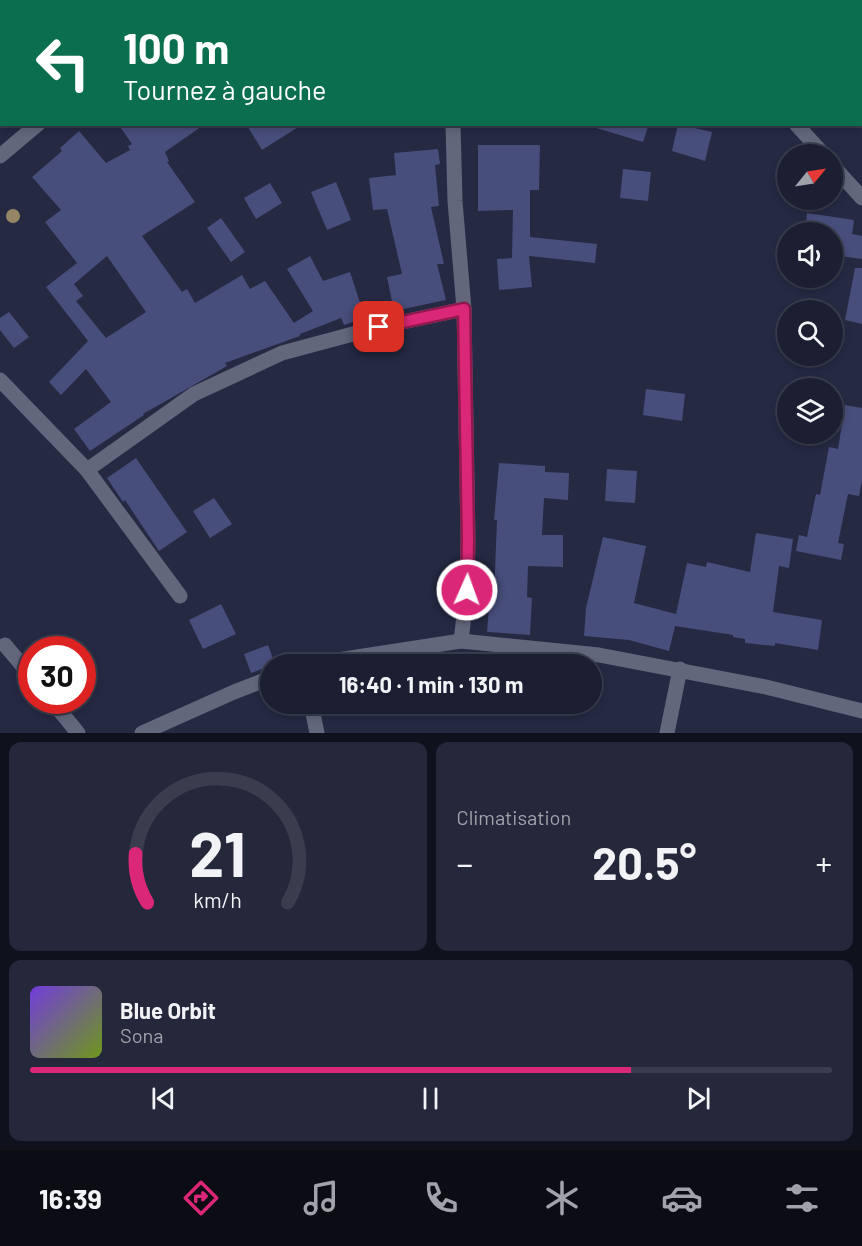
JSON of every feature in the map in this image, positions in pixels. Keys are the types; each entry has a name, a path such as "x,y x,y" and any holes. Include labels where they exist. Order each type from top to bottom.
{"street":[{"path":"0,156 36,126"},
{"path":"453,126 454,201 464,309 468,539 467,590 460,641"},
{"path":"798,126 814,144"},
{"path":"843,177 862,198"},
{"path":"87,470 194,394 282,353 379,327 464,309"},
{"path":"0,380 87,470 180,596"},
{"path":"376,654 460,641 599,655 766,687 862,711"},
{"path":"5,645 18,660"},
{"path":"667,733 680,669"},
{"path":"142,733 260,682"},
{"path":"62,714 78,733"},
{"path":"313,714 317,733"}],"building":[{"path":"119,126 202,126 165,152 169,161 167,162 195,202 142,236 182,292 187,289 195,303 242,275 250,289 265,281 294,323 313,311 287,269 310,256 323,281 350,272 365,318 344,325 341,318 300,334 300,336 225,363 227,366 143,414 90,451 74,429 111,402 86,369 61,395 49,382 88,341 46,287 77,263 45,222 61,210 32,177 62,151 60,148 79,131 106,163 130,150 128,146 132,144","holes":["107,256 146,312 106,338 76,301 83,296 74,284"]},
{"path":"247,126 300,126 262,150"},
{"path":"596,126 648,126 643,142 596,128"},
{"path":"678,126 712,132 705,161 672,151"},
{"path":"478,145 540,145 539,190 530,190 530,237 597,244 595,263 529,256 532,287 499,290 497,259 512,258 513,210 478,211"},
{"path":"438,149 440,164 435,165 439,206 431,207 444,264 437,264 446,300 394,311 387,277 402,274 387,209 373,210 369,178 396,175 394,153"},
{"path":"623,169 651,172 648,201 620,198"},
{"path":"336,182 351,220 327,230 311,192"},
{"path":"270,183 282,203 256,219 244,198"},
{"path":"807,213 854,220 852,234 862,236 862,259 843,256 843,222 806,222"},
{"path":"221,218 245,252 231,262 207,228"},
{"path":"855,268 862,268 862,324 845,320"},
{"path":"9,312 29,337 14,348 0,330 0,318"},
{"path":"646,389 685,394 682,421 643,415"},
{"path":"845,405 862,408 862,480 859,496 848,494 838,543 844,544 841,560 796,551 799,535 807,537 816,494 820,495 829,447 838,449 839,444 843,444"},
{"path":"136,458 187,532 159,551 125,500 123,502 107,478"},
{"path":"499,463 545,466 545,472 569,473 568,500 544,498 542,535 563,535 563,567 528,566 527,597 532,598 530,635 487,632 490,595 494,595 497,520 494,520"},
{"path":"607,469 637,471 635,503 605,501"},
{"path":"214,498 232,524 210,538 193,511"},
{"path":"756,533 793,539 789,568 779,566 773,612 822,620 818,650 775,643 775,646 745,643 745,639 733,637 733,635 675,626 669,651 629,640 584,636 586,608 603,537 646,546 634,603 676,614 687,563 706,567 707,562 750,572"},
{"path":"221,604 236,634 203,649 189,620"},
{"path":"268,645 271,654 260,654 260,670 251,673 244,654"}],"route":[{"path":"379,327 464,309 467,590"}]}
